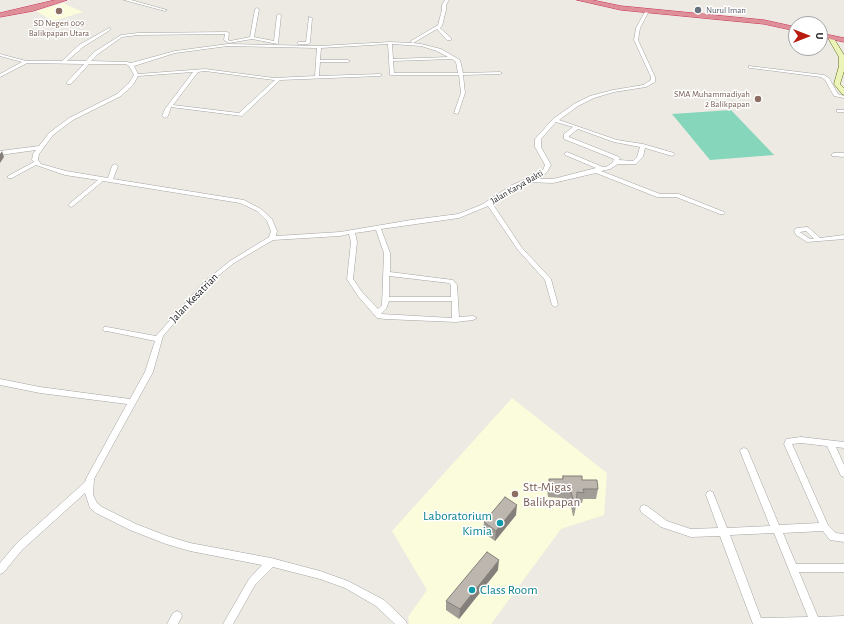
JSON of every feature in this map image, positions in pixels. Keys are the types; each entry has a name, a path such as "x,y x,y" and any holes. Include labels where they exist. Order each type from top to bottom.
{"highway":[{"path":"0,15 30,10 63,0"},
{"path":"581,0 609,7 771,23 788,27"},
{"path":"828,37 844,40"}],"street":[{"path":"126,0 165,10"},
{"path":"413,42 438,28 444,5 447,0"},
{"path":"252,38 257,9"},
{"name":"Jalan Karya Bakti","path":"272,238 352,232 459,216 489,203 505,192 540,175 548,167 538,147 538,139 555,120 576,105 592,97 613,91 644,86 653,81 653,77 636,40 638,28 647,11"},
{"path":"276,43 279,15"},
{"path":"69,83 86,63 98,52 121,36 138,34 228,34 226,40 230,42 252,38 276,43 308,43 310,18"},
{"path":"438,28 449,39"},
{"path":"62,63 81,46 109,29"},
{"path":"831,38 842,57 842,66 837,84 844,93"},
{"path":"131,65 169,53 202,47 237,45 319,47 390,43 426,46 455,58 460,63 463,92 456,113"},
{"path":"390,43 391,72 393,74 500,73"},
{"path":"317,76 319,47"},
{"path":"0,55 26,62 124,62 131,65 136,75"},
{"path":"390,60 455,58"},
{"path":"317,61 348,61"},
{"path":"0,76 26,62"},
{"path":"751,67 823,76 836,95 844,97"},
{"path":"136,75 197,70 218,70 279,78 380,75"},
{"path":"165,116 166,112 197,70"},
{"path":"136,75 131,84 119,95 65,123 51,134 38,148 36,162 40,166 55,171 148,188 228,198 250,204 267,217 273,226 274,234 272,238"},
{"path":"171,106 240,115 279,78"},
{"path":"555,120 616,141 672,154"},
{"path":"577,127 566,135 566,138 617,158 614,164"},
{"path":"526,181 553,181 603,170 620,162 634,163 640,157 642,146"},
{"path":"0,153 38,148"},
{"path":"567,154 603,170"},
{"path":"834,155 844,155"},
{"path":"10,177 36,162"},
{"path":"110,180 115,166"},
{"path":"596,171 659,196 677,196 722,213"},
{"path":"71,205 102,179"},
{"path":"489,203 520,249 548,279 555,305"},
{"path":"377,313 383,309 385,299 387,253 378,228"},
{"path":"352,232 354,242 350,279 360,294 379,316 456,320 473,318"},
{"path":"818,239 844,237"},
{"name":"Jalan Kesatrian","path":"89,484 96,466 149,372 158,339 166,327 206,282 232,262 272,238"},
{"path":"386,274 451,281 454,285 456,320"},
{"path":"385,299 455,299"},
{"path":"107,330 158,339"},
{"path":"0,382 40,390 133,402"},
{"path":"844,445 792,440 789,441 788,444 825,527 833,537 844,538"},
{"path":"830,444 844,474"},
{"path":"744,451 794,568 815,623"},
{"path":"89,484 90,500 99,510 133,527 190,547 271,562 320,575 362,592 380,603 402,624"},
{"path":"0,570 19,547 89,484"},
{"path":"710,495 725,531 758,624 844,621"},
{"path":"644,509 664,524 691,533 825,527"},
{"path":"228,624 252,582 271,562"},
{"path":"794,568 844,568"}],"shaded area":[{"name":"SD Negeri 009 Balikpapan Utara","path":"63,3 83,12 53,21 36,11"},
{"name":"Stt-Migas Balikpapan","path":"512,398 607,473 604,515 561,529 491,624 409,624 408,617 427,590 392,531"}],"green space":[{"path":"731,110 774,155 710,160 672,114"}],"building":[{"path":"563,476 582,476 582,480 597,480 598,489 583,489 584,493 577,492 575,506 571,492 565,492 564,488 550,487 549,479 563,479"},
{"path":"505,497 517,505 496,531 484,522"},
{"path":"487,552 499,560 460,609 446,601"}],"place":[{"name":"Nurul Iman","path":"698,10"},
{"name":"SD Negeri 009 Balikpapan Utara","path":"59,11"},
{"name":"SMA Muhammadiyah 2 Balikpapan","path":"758,99"},
{"name":"Stt-Migas Balikpapan","path":"515,494"},
{"name":"Laboratorium Kimia","path":"500,523"},
{"name":"Class Room","path":"472,590"}]}
